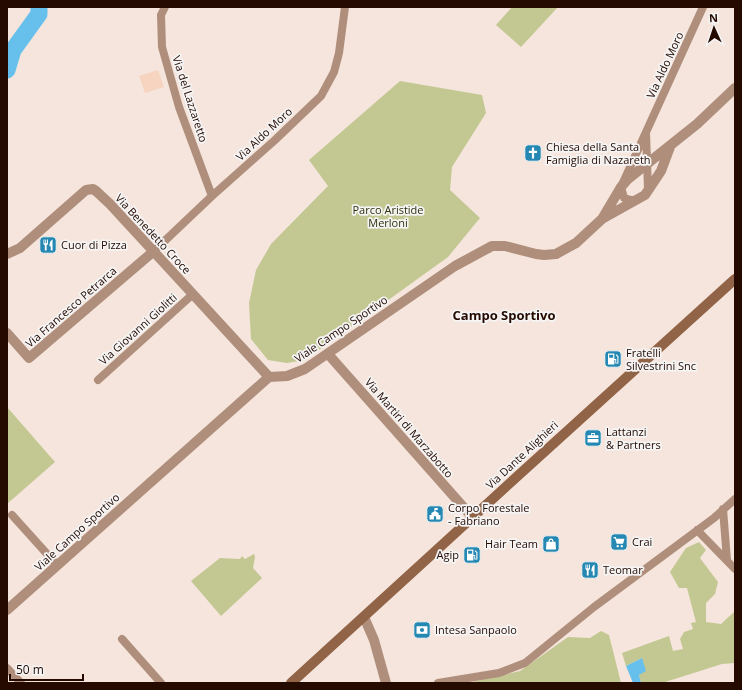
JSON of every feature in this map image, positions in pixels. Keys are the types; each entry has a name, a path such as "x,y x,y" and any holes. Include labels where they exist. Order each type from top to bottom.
{"main road":[{"name":"Via Dante Alighieri","path":"291,683 473,518 551,444 735,278"}],"street":[{"name":"Via del Lazzaretto","path":"165,7 161,15 162,47 179,107 212,196"},
{"name":"Via Aldo Moro","path":"154,251 321,96 334,72 339,52 345,7"},
{"name":"Via Aldo Moro","path":"621,187 703,7"},
{"name":"Viale Campo Sportivo","path":"602,219 621,187 634,174 670,147 735,88"},
{"name":"Via Aldo Moro","path":"646,132 648,163"},
{"name":"Viale Campo Sportivo","path":"7,610 268,377 287,376 305,369 455,266 492,246 505,246 536,254 556,254 576,243 602,219 645,195 661,171 670,147"},
{"path":"648,163 648,190"},
{"path":"621,187 624,198 638,200"},
{"name":"Via Benedetto Croce","path":"7,254 20,248 86,190 96,190 154,251 268,377"},
{"name":"Via Francesco Petrarca","path":"7,332 29,358 154,251"},
{"name":"Via Giovanni Giolitti","path":"98,380 193,294"},
{"name":"Via Martiri di Marzabotto","path":"328,354 473,518"},
{"path":"438,683 499,672 525,663 594,607 697,530 735,499"},
{"path":"723,509 726,560"},
{"path":"12,515 57,565"},
{"path":"697,530 735,569"},
{"path":"364,617 374,640 386,683"},
{"path":"122,639 161,683"},
{"path":"7,668 20,683"}],"shaded area":[{"path":"158,70 164,87 145,93 139,76"}],"green space":[{"path":"512,7 558,7 521,47 496,25"},
{"name":"Parco Aristide Merloni","path":"400,81 482,95 486,113 452,167 450,190 480,218 448,257 305,360 287,363 268,360 251,339 249,303 256,270 271,244 328,186 309,160"},
{"path":"7,407 55,462 7,504"},
{"path":"699,542 706,550 700,558 718,582 715,594 706,603 706,622 721,624 735,611 735,663 722,664 662,683 641,683 639,675 642,658 626,666 622,653 669,636 673,651 683,649 680,639 684,632 693,629 691,623 696,622 687,588 679,588 670,572 686,548"},
{"path":"254,554 255,557 253,568 262,578 221,616 191,581 220,558 240,559 242,556 245,559"},
{"path":"601,631 609,635 621,683 468,683 520,671 568,637 590,638"}],"water":[{"path":"642,658 646,671 639,675 641,683 633,683 626,666"}],"waterway":[{"path":"7,70 13,50 39,14 39,7"}],"place":[{"name":"Chiesa della Santa Famiglia di Nazareth","path":"533,153"},
{"name":"Cuor di Pizza","path":"48,245"},
{"name":"Fratelli Silvestrini Snc","path":"613,359"},
{"name":"Lattanzi & Partners","path":"593,438"},
{"name":"Corpo Forestale - Fabriano","path":"435,514"},
{"name":"Crai","path":"619,542"},
{"name":"Hair Team","path":"551,544"},
{"name":"Agip","path":"472,555"},
{"name":"Teomar","path":"590,570"},
{"name":"Intesa Sanpaolo","path":"422,630"}],"district":[{"name":"Campo Sportivo","path":"504,315"}]}
